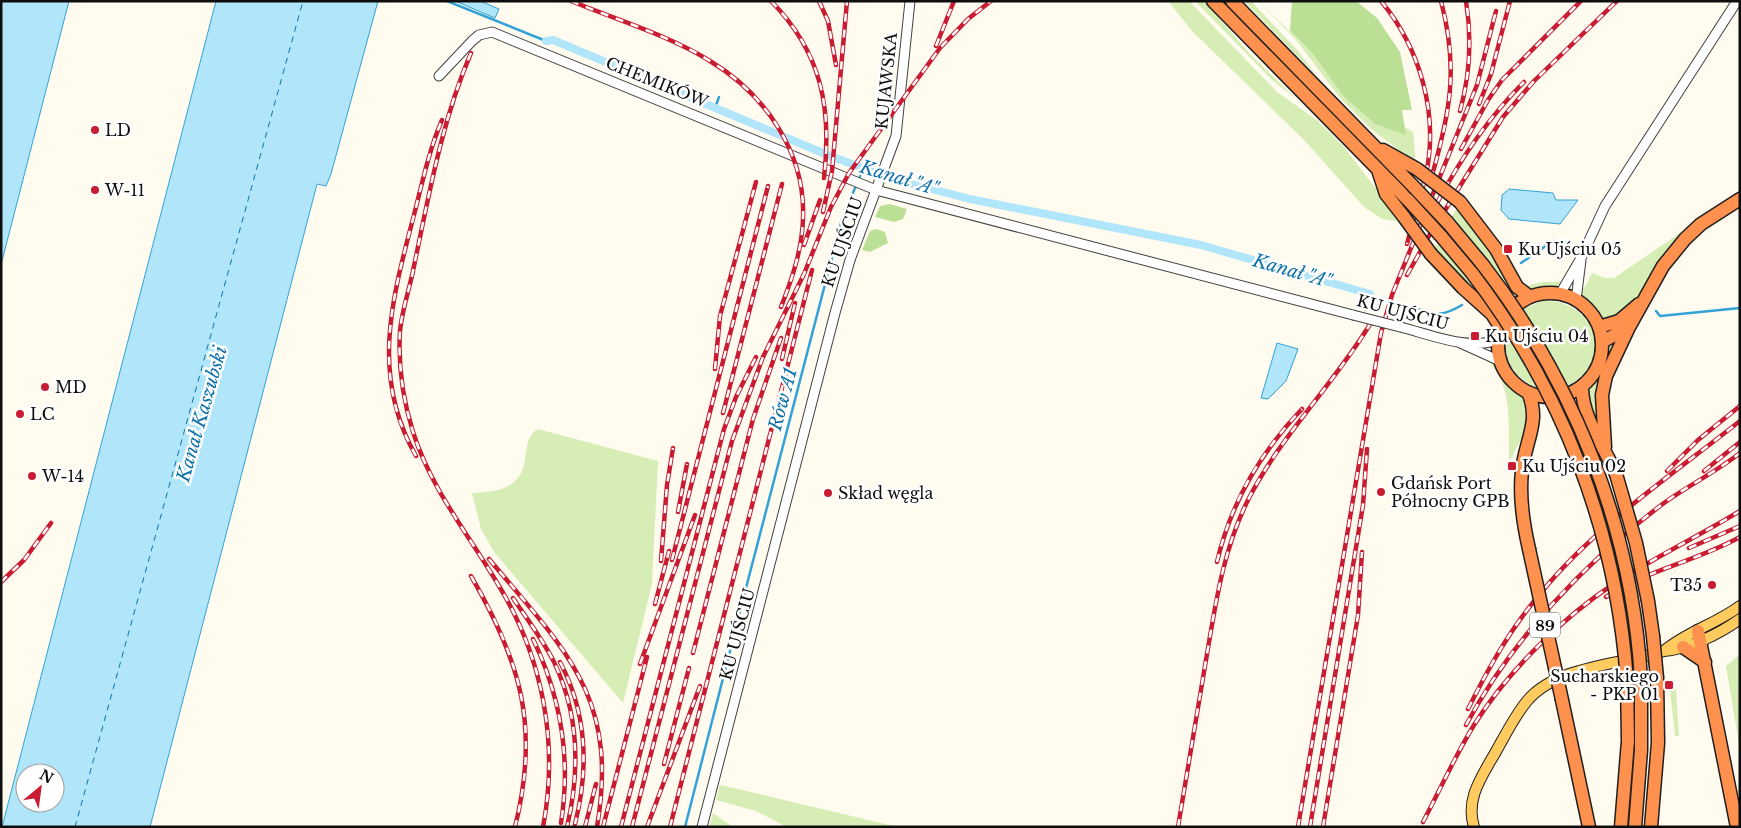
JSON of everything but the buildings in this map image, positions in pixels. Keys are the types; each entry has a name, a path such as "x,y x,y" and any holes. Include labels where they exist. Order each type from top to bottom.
{"highway":[{"path":"1213,1 1441,236 1472,273 1529,356 1555,404 1582,468 1613,573 1627,680 1628,741 1621,827"},
{"path":"1232,1 1448,224 1483,265 1510,302 1545,357 1589,448 1615,526 1628,582 1641,679 1642,750 1634,827"},
{"path":"1374,146 1417,169 1460,202 1496,249 1517,287 1530,298"},
{"path":"1378,169 1386,194 1432,254 1463,288 1492,314 1499,334 1500,361 1510,377 1528,392 1556,397 1582,387 1594,372 1602,342 1599,327 1589,311 1576,300 1560,294 1543,294 1530,298 1511,312 1499,334"},
{"path":"1605,448 1602,395 1604,386 1613,359 1644,298 1663,266 1685,239 1701,224 1740,199"},
{"path":"1599,327 1619,321 1644,298"},
{"path":"1602,342 1629,327"},
{"path":"1582,387 1583,408 1605,448 1616,474 1645,581 1657,678 1658,743 1651,827"},
{"name":"89","path":"1528,392 1535,414 1525,451 1520,492 1522,514 1589,827"},
{"path":"1700,635 1737,827"},
{"path":"1683,647 1705,662"}],"main road":[{"path":"1474,827 1471,802 1477,784 1522,708 1535,692 1552,680 1566,675 1683,647 1740,606"},
{"path":"1664,651 1672,644 1700,635 1717,633 1740,619"}],"street":[{"name":"KUJAWSKA","path":"876,190 898,124 910,1"},
{"path":"1560,294 1581,258 1605,206 1737,1"},
{"name":"CHEMIKÓW","path":"440,76 479,35 492,32 876,190"},
{"name":"KU UJŚCIU","path":"702,827 835,313 849,263 876,190 1458,342 1484,345 1499,334"},
{"path":"1576,300 1581,258"},
{"name":"KU UJŚCIU","path":"1458,342 1467,348 1500,361"}],"green space":[{"path":"1168,1 1189,1 1277,92 1318,121 1343,146 1402,222 1382,219 1364,207 1304,140 1192,31"},
{"path":"1195,1 1204,1 1251,55 1296,99 1272,80"},
{"path":"1244,1 1251,1 1298,51 1318,77"},
{"path":"1258,1 1313,54 1344,97 1375,124 1406,134 1405,127 1413,132 1416,163 1371,129 1340,98 1297,41"},
{"path":"1292,1 1356,1 1377,18 1400,52 1412,110 1402,110 1406,135 1375,124 1344,97 1313,54 1290,31"},
{"path":"1292,70 1411,190 1410,195 1289,73"},
{"path":"890,204 907,209 903,219 894,222 875,217 880,206"},
{"path":"1458,206 1470,219 1512,286 1509,290 1451,218"},
{"path":"1696,222 1625,313 1604,319 1584,299 1580,289 1585,287 1592,273 1605,278 1614,278"},
{"path":"876,229 885,232 888,243 870,252 862,250 870,231"},
{"path":"1438,241 1484,297 1474,293 1434,249"},
{"path":"1543,282 1563,282 1554,287 1544,289 1522,287"},
{"path":"1542,301 1561,303 1575,309 1586,320 1593,333 1595,347 1591,361 1583,375 1568,386 1523,309"},
{"path":"1507,332 1541,389 1524,380 1512,367 1505,351"},
{"path":"1621,335 1616,345 1600,431 1586,394 1602,368 1609,346"},
{"path":"1485,358 1493,363 1506,381 1529,406 1526,430 1511,459 1509,459 1509,418 1505,392 1501,380"},
{"path":"538,429 658,461 652,584 623,703 494,552 481,529 472,493 496,491 511,485 519,476 524,466 527,445 531,436"},
{"path":"1740,654 1740,750 1726,666"},
{"path":"1670,689 1676,689 1679,736 1675,736"},
{"path":"720,785 898,827 787,827 756,811 716,800"},
{"path":"713,813 733,827 709,827"}],"water":[{"path":"1,1 69,1 1,265"},
{"name":"Kanał Kaszubski","path":"216,1 378,1 331,174 326,186 317,184 150,827 2,827 15,777 15,813 65,813 65,763 19,763"},
{"path":"455,1 480,1 499,9 495,18"},
{"path":"1509,189 1553,193 1556,200 1578,200 1560,224 1509,219 1501,210 1502,195"},
{"path":"1277,343 1298,349 1286,381 1268,399 1261,398"}],"waterway":[{"name":"Kanał \"A\"","path":"447,1 546,41"},
{"name":"Kanał \"A\"","path":"546,41 553,40 830,156 893,179 970,199 1201,245 1370,294"},
{"path":"715,108 719,97"},
{"name":"Rów A1","path":"733,638 842,219 863,169"},
{"name":"Kanał \"A\"","path":"1521,263 1553,241 1565,242"},
{"name":"Kanał \"A\"","path":"1406,306 1440,313 1453,310 1462,305"},
{"name":"Kanał \"A\"","path":"1656,311 1660,316 1740,308"},
{"name":"Rów A1","path":"685,827 731,647"}],"ferry route":[{"path":"75,827 303,1"}],"railway":[{"path":"571,1 677,43 710,61 748,90 778,128 789,149 797,171 802,195 803,219 801,242 796,264 781,307"},
{"path":"771,1 802,41 820,83 826,128 824,178"},
{"path":"819,1 828,21 836,65"},
{"path":"823,212 832,171 847,1"},
{"path":"936,46 954,1"},
{"path":"632,827 732,441 763,357 804,274 831,207 849,173 940,48 968,19 991,1"},
{"path":"1381,1 1395,19 1416,61 1428,105 1430,128 1426,174 1407,244"},
{"path":"1431,179 1443,133 1450,91 1450,48 1441,1"},
{"path":"1460,111 1466,84 1469,56 1466,1"},
{"path":"1479,104 1491,74 1510,1"},
{"path":"1461,149 1488,100 1502,80 1581,1"},
{"path":"1407,275 1503,117 1534,81 1617,1"},
{"path":"1298,827 1381,333 1392,295 1477,85 1496,11"},
{"path":"471,53 444,131 404,307 400,331 402,382 413,432 430,473 499,586 527,642 544,702 548,733 548,796 543,827"},
{"path":"1437,203 1476,139 1524,82"},
{"path":"416,456 402,426 393,396 389,366 389,337 393,307 406,246 430,155 442,120"},
{"path":"715,369 720,316 756,182"},
{"path":"723,413 782,184"},
{"path":"672,560 768,186"},
{"path":"804,245 820,200"},
{"path":"670,827 812,270"},
{"path":"782,359 795,303"},
{"path":"1178,827 1216,601 1232,538 1249,498 1262,475 1293,430 1342,366 1372,321"},
{"path":"693,653 753,419 781,338"},
{"path":"621,827 724,429 736,397 756,357"},
{"path":"1667,471 1698,440 1740,406"},
{"path":"1217,562 1230,519 1249,479 1273,443 1302,409"},
{"path":"1468,709 1509,635 1529,607 1562,569 1635,502 1740,421"},
{"path":"1704,471 1740,442"},
{"path":"661,561 667,485 673,448"},
{"path":"1310,827 1363,505 1367,449"},
{"path":"1466,725 1485,693 1528,632 1579,576 1606,550 1664,503 1740,453"},
{"path":"678,512 687,464"},
{"path":"1423,822 1474,725 1503,685 1537,647 1575,612 1615,583 1740,511"},
{"path":"640,664 695,515"},
{"path":"1,582 24,560 51,523"},
{"path":"1689,548 1740,526"},
{"path":"1606,597 1655,572 1707,553 1740,537"},
{"path":"655,604 669,551"},
{"path":"1323,827 1358,615 1362,552"},
{"path":"489,559 563,650 580,679 593,709 600,743 602,782 597,827"},
{"path":"471,576 502,637 521,696 525,726 526,758 515,827"},
{"path":"513,598 554,662 562,682 573,723 575,743 574,785 567,827"},
{"path":"533,639 551,683 561,729 565,776 561,823"},
{"path":"603,827 647,657"},
{"path":"560,662 576,701 583,741 582,783 575,824"},
{"path":"664,764 689,668"},
{"path":"647,827 700,686"},
{"path":"585,827 596,784"}],"place":[{"name":"LD","path":"95,130"},
{"name":"W-11","path":"95,190"},
{"name":"Ku Ujściu 05","path":"1508,249"},
{"name":"Ku Ujściu 04","path":"1475,336"},
{"name":"MD","path":"45,387"},
{"name":"LC","path":"20,414"},
{"name":"Ku Ujściu 02","path":"1512,466"},
{"name":"W-14","path":"32,476"},
{"name":"Gdańsk Port Północny GPB","path":"1381,492"},
{"name":"Skład węgla","path":"828,493"},
{"name":"T35","path":"1712,585"},
{"name":"Sucharskiego - PKP 01","path":"1669,685"}]}
